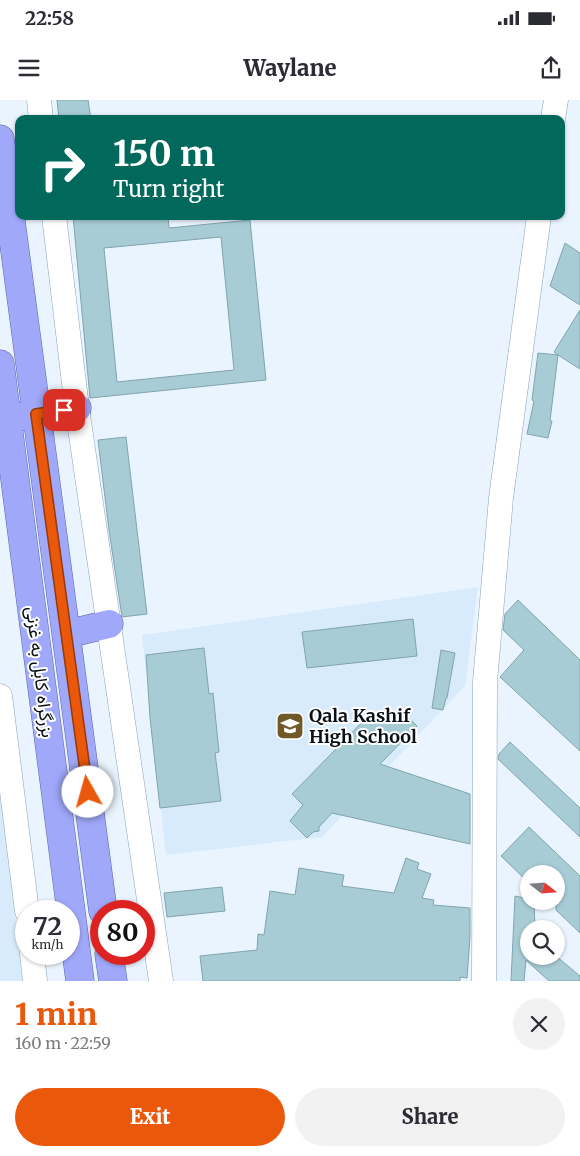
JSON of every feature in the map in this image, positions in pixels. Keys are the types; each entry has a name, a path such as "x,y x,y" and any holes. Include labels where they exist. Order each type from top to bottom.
{"highway":[{"name":"بزرگراه کابل به غزنی","path":"7,148 36,414 102,900"},
{"name":"بزرگراه کابل به غزنی","path":"0,364 3,419 80,981"},
{"path":"3,419 77,408"},
{"path":"67,634 109,624"},
{"path":"111,965 113,981"}],"street":[{"path":"39,100 41,115"},
{"path":"554,115 556,100"},
{"path":"54,220 77,408 161,981"},
{"path":"484,981 484,682 501,498 538,220"},
{"path":"0,696 26,900"},
{"path":"34,965 36,981"}],"shaded area":[{"name":"Qala Kashif High School","path":"478,587 465,686 322,837 166,855 142,635"},
{"path":"0,793 15,916 15,965 21,965 23,981 0,981"}],"building":[{"path":"57,100 88,100 90,115 59,115"},
{"path":"73,220 168,220 169,228 250,220 266,380 90,398","holes":["221,237 234,370 117,382 104,248"]},
{"path":"565,243 580,253 580,305 550,286"},
{"path":"580,310 580,369 554,352"},
{"path":"538,353 558,355 550,421 552,421 548,438 527,434 534,401 532,400"},
{"path":"126,437 147,614 122,617 98,440"},
{"path":"518,600 580,660 580,751 500,677 524,650 503,630 505,614"},
{"path":"413,619 417,656 307,668 302,632"},
{"path":"204,648 209,694 213,693 219,752 215,753 221,801 160,808 150,718 146,655"},
{"path":"441,650 455,653 443,710 432,708"},
{"path":"400,709 417,726 380,764 470,794 470,844 332,813 319,827 319,831 313,832 307,838 290,821 303,805 292,794 373,711 382,720 389,713 392,716"},
{"path":"510,742 580,808 580,837 498,759 499,754"},
{"path":"529,827 580,876 580,933 556,910 565,910 565,865 520,865 520,874 501,856"},
{"path":"406,858 419,863 417,869 431,874 422,898 434,900 433,905 470,908 467,978 460,977 460,981 203,981 200,956 257,950 258,934 264,935 270,891 295,895 299,868 344,875 342,886 394,893"},
{"path":"222,887 225,911 167,917 164,893"},
{"path":"515,896 520,897 520,910 534,910 535,920 520,920 520,965 526,965 524,981 511,981"},
{"path":"565,964 580,976 580,981 549,981 531,965"}],"place":[{"name":"Qala Kashif High School","path":"290,726"}],"route":[{"path":"64,410 36,414 88,792"}]}
